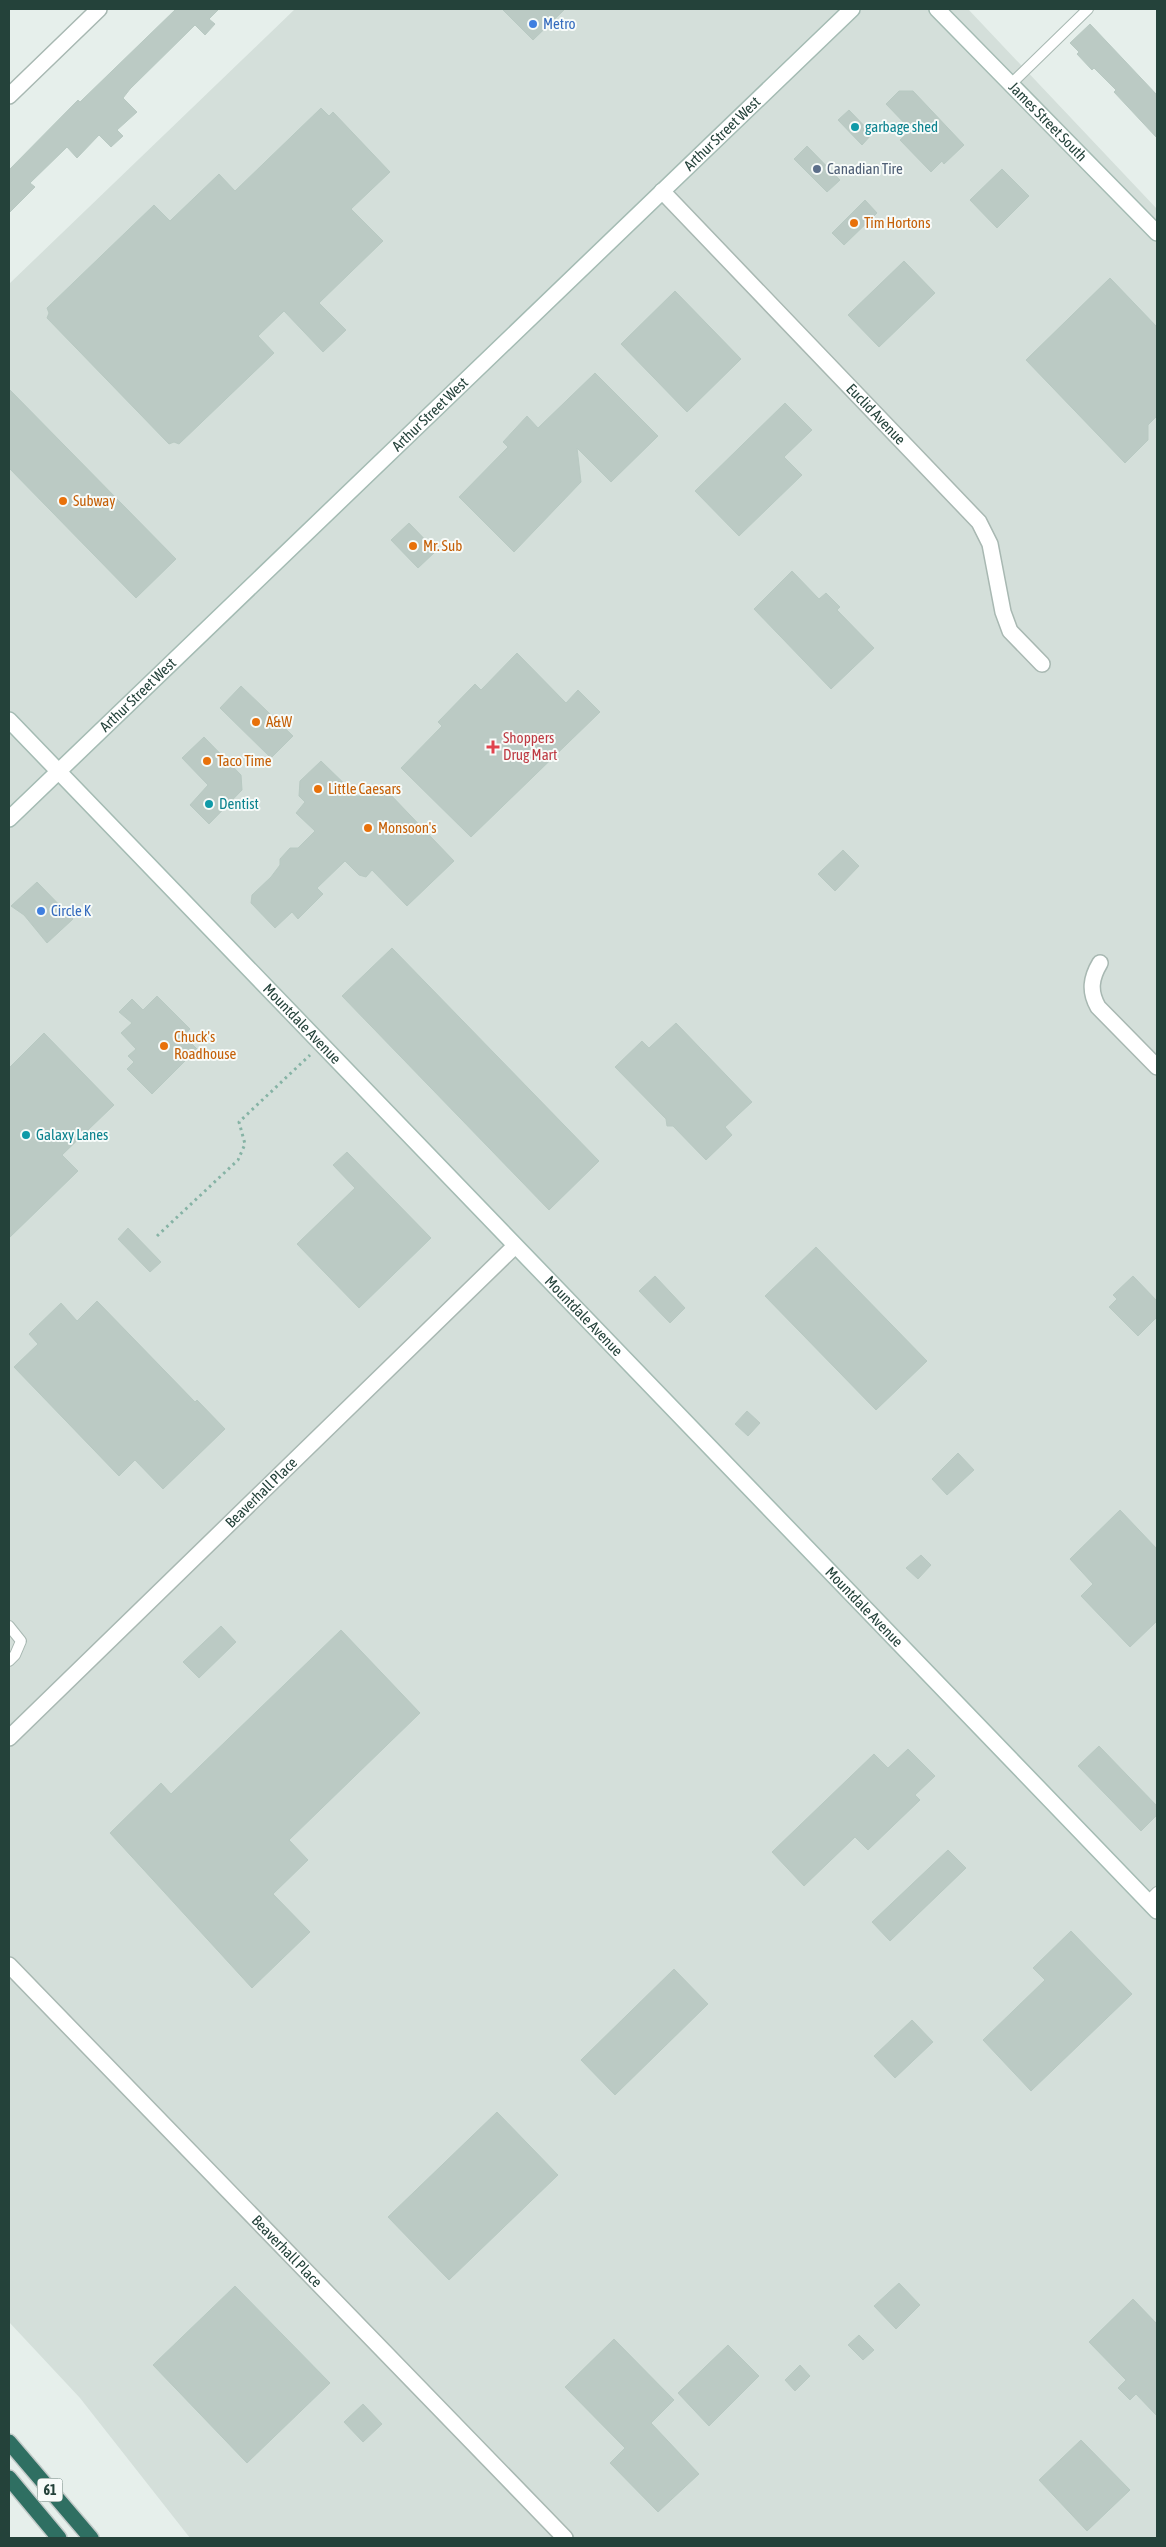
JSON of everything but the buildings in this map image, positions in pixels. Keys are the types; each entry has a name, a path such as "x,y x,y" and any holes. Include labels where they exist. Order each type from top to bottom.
{"highway":[{"name":"61","path":"9,2442 90,2538"},
{"name":"61","path":"9,2478 59,2538"}],"street":[{"path":"9,96 99,9"},
{"name":"Arthur Street West","path":"9,819 852,9"},
{"name":"James Street South","path":"937,9 1157,233"},
{"name":"Euclid Avenue","path":"662,190 979,522 990,544 1003,612 1010,631 1042,664"},
{"name":"Mountdale Avenue","path":"9,720 515,1246 1154,1902"},
{"path":"1100,963 1092,984 1093,997 1098,1007 1157,1067"},
{"name":"Beaverhall Place","path":"9,1738 515,1246"},
{"name":"Beaverhall Place","path":"9,1965 565,2538"}],"lane":[{"path":"1010,84 1088,9"},
{"path":"9,1626 21,1641 15,1655 9,1661"}],"path":[{"path":"157,1236 238,1160 245,1144 239,1122 321,1044"}],"shaded area":[{"path":"295,9 968,9 1157,209 1157,2538 190,2538 80,2398 9,2322 9,284"}],"place":[{"name":"Metro","path":"533,24"},
{"name":"garbage shed","path":"855,127"},
{"name":"Canadian Tire","path":"817,169"},
{"name":"Tim Hortons","path":"854,223"},
{"name":"Subway","path":"63,501"},
{"name":"Mr. Sub","path":"413,546"},
{"name":"A&W","path":"256,722"},
{"name":"Shoppers Drug Mart","path":"493,747"},
{"name":"Taco Time","path":"207,761"},
{"name":"Little Caesars","path":"318,789"},
{"name":"Dentist","path":"209,804"},
{"name":"Monsoon's","path":"368,828"},
{"name":"Circle K","path":"41,911"},
{"name":"Chuck's Roadhouse","path":"164,1046"},
{"name":"Galaxy Lanes","path":"26,1135"}]}
